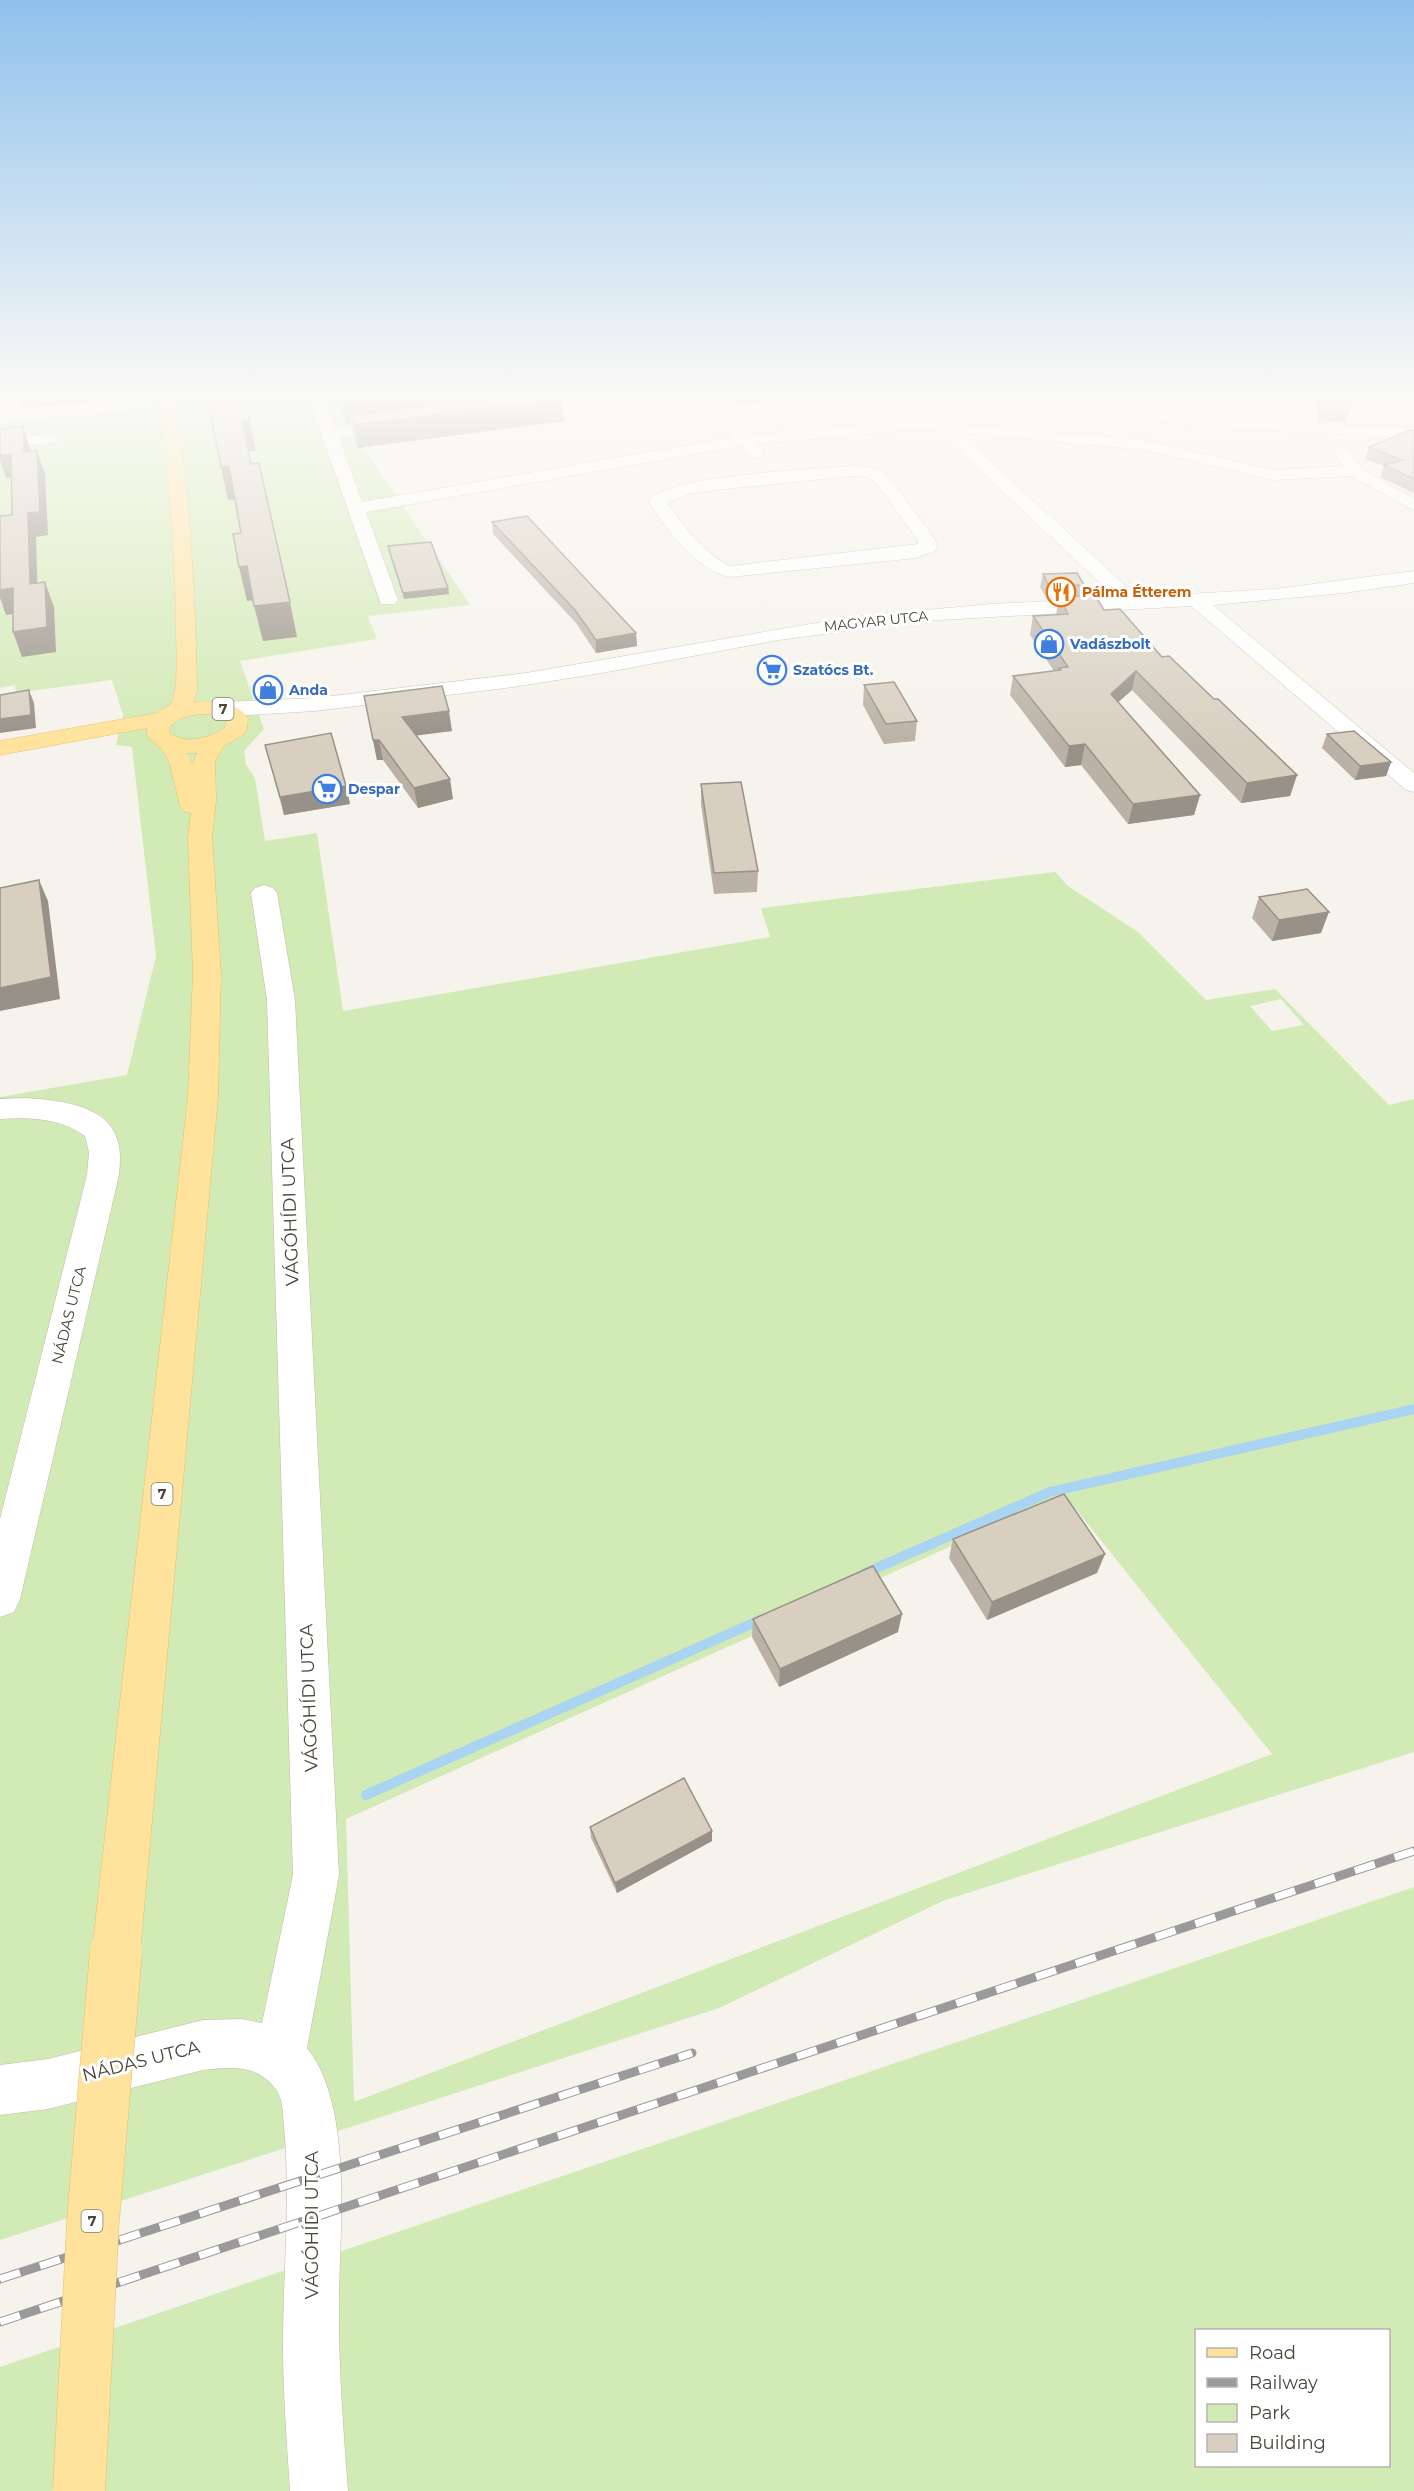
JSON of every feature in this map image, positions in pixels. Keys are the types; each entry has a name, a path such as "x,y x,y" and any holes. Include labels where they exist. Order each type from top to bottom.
{"main road":[{"name":"7","path":"180,512 187,600 186,692 183,704 157,730 158,736 168,743 181,764 200,837"},
{"name":"7","path":"168,743 198,746 215,742 236,729 237,717 221,708 206,690 187,600"},
{"name":"7","path":"172,715 197,707 221,708"},
{"path":"0,748 172,715"},
{"path":"76,735 142,737 168,743"},
{"name":"7","path":"79,2491 86,2308 95,2165 202,1097 207,974 200,837 204,800 204,761 215,742"}],"street":[{"path":"358,512 388,600"},
{"path":"667,512 716,566 726,571 737,572 921,551 928,547 926,538 906,512"},
{"path":"1035,512 1133,603"},
{"name":"MAGYAR UTCA","path":"236,729 265,717 342,702 565,673 705,646 851,622 1324,591 1414,577"},
{"path":"1195,599 1414,785"},
{"name":"MAGYAR UTCA","path":"221,708 342,702"},
{"name":"VÁGÓHÍDI UTCA","path":"264,893 281,1000 316,1875 280,2057 296,2076 306,2100 315,2176 311,2344 319,2491"},
{"name":"NÁDAS UTCA","path":"0,1109 23,1107 55,1110 87,1123 101,1136 104,1159 100,1187 0,1599"},
{"name":"NÁDAS UTCA","path":"0,2090 48,2084 223,2042 244,2042 260,2046 280,2057"}],"green space":[{"path":"0,512 407,512 470,605 368,616 377,639 240,661 264,729 244,751 246,765 255,778 265,841 317,833 343,1011 770,937 761,908 1055,872 1068,886 1138,932 1206,1000 1275,989 1389,1105 1414,1099 1414,1752 945,1900 719,2008 0,2240 0,1097 127,1075 156,956 132,747 116,745 123,715 112,680 16,693 15,685 0,688","holes":["1281,999 1303,1024 1272,1031 1250,1006","1067,1498 1272,1754 354,2102 346,1819 1049,1502"]},
{"path":"1414,1887 1414,2491 0,2491 0,2367"}],"building":[{"path":"12,512 37,512 28,513 30,584 45,582 47,627 13,632 13,588 0,590 0,516 12,515"},
{"path":"237,512 270,512 290,602 254,606 247,566 239,567 233,534 241,533"},
{"path":"527,516 636,633 596,640 575,610 492,522"},
{"path":"431,542 448,588 403,593 388,546"},
{"path":"1077,573 1084,585 1049,586 1043,574"},
{"path":"1095,595 1104,610 1120,609 1162,657 1169,656 1214,699 1218,699 1297,775 1247,783 1136,671 1111,694 1200,795 1133,804 1085,744 1069,746 1013,676 1061,670 1059,668 1068,667 1033,616 1068,614 1059,597"},
{"path":"894,682 917,721 886,724 864,685"},
{"path":"442,686 449,711 402,717 450,779 414,788 379,740 373,740 364,696"},
{"path":"29,690 31,715 0,719 0,695"},
{"path":"1354,731 1391,762 1360,766 1327,734"},
{"path":"331,733 346,786 280,797 265,745"},
{"path":"741,782 758,871 714,873 701,784"},
{"path":"39,880 51,977 0,988 0,888"},
{"path":"1307,889 1329,912 1279,920 1259,897"},
{"path":"1064,1494 1105,1554 992,1602 953,1539"},
{"path":"873,1566 902,1614 780,1669 753,1619"},
{"path":"684,1778 712,1831 615,1883 590,1827"}],"waterway":[{"path":"865,1573 1050,1492 1414,1409"},
{"path":"366,1795 760,1620"}],"railway":[{"path":"0,2322 1414,1851"},
{"path":"0,2279 692,2053"}],"place":[{"name":"Pálma Étterem","path":"1061,592"},
{"name":"Vadászbolt","path":"1049,644"},
{"name":"Szatócs Bt.","path":"772,670"},
{"name":"Anda","path":"268,690"},
{"name":"Despar","path":"327,789"}]}
